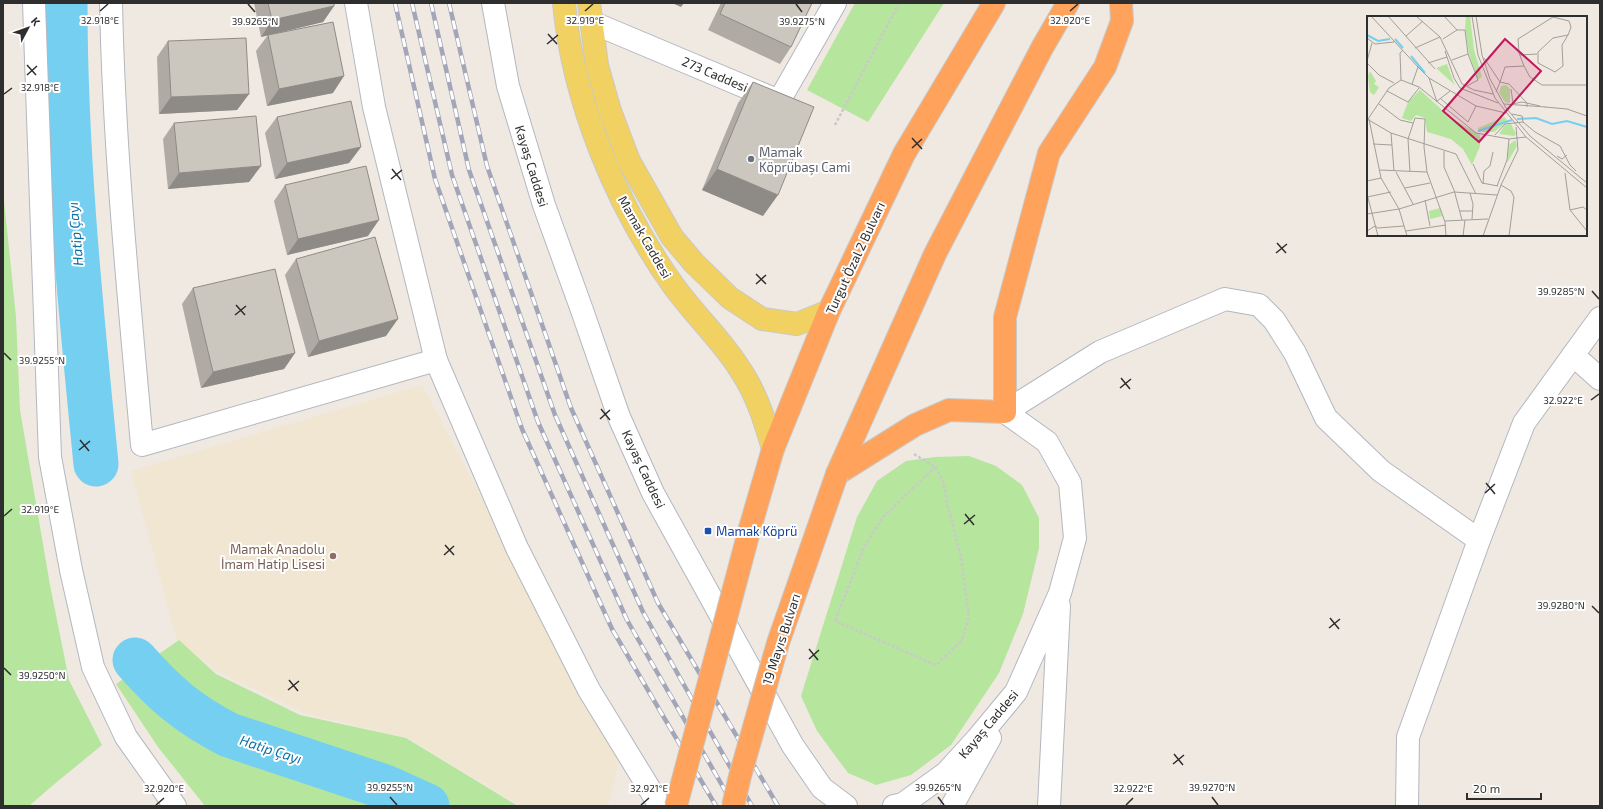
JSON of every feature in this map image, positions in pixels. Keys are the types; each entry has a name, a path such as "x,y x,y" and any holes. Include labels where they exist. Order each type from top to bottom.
{"highway":[{"name":"Turgut Özal 2 Bulvarı","path":"676,806 750,528 773,449 829,311 904,154 994,3"},
{"path":"837,474 935,254 1038,55 1068,3"},
{"path":"837,474 915,425 950,410 1005,412 1005,317 1049,154 1105,67 1122,21 1121,3"},
{"name":"19 Mayıs Bulvarı","path":"733,806 740,776 778,643 837,474"}],"main road":[{"name":"Mamak Caddesi","path":"564,3 574,67 589,119 607,167 627,208 650,249 674,286 729,353 746,379 760,407 773,449"},
{"name":"Mamak Caddesi","path":"590,13 597,66 610,111 629,160 672,236 694,263 730,298 762,319 797,324 829,311"}],"street":[{"path":"34,3 50,457 71,570 93,667 126,737 175,806"},
{"path":"111,3 121,220 142,445 436,360"},
{"path":"356,3 374,106 436,360 517,548 589,690 660,806"},
{"name":"Kayaş Caddesi","path":"493,3 508,86 544,205 584,313 619,417 653,493 793,746 822,788 846,806"},
{"name":"273 Caddesi","path":"590,13 779,101 835,3"},
{"path":"1005,412 1100,352 1226,299 1259,304 1274,320 1295,353 1326,418 1381,471 1478,540"},
{"path":"1407,806 1408,737 1478,540 1524,423 1600,318"},
{"path":"1573,355 1600,379"},
{"name":"Kayaş Caddesi","path":"894,806 903,804 946,773 977,740 1016,692 1060,593 1075,538 1070,483 1047,442 1005,412"},
{"name":"Kayaş Caddesi","path":"1049,806 1060,593"},
{"path":"952,806 1016,692"},
{"path":"822,788 834,806"}],"path":[{"path":"835,125 899,3"},
{"path":"889,440 935,467 944,481 946,503 961,557 969,617 962,640 936,665 835,621 865,545 884,516 935,467"}],"shaded area":[{"name":"Mamak Anadolu İmam Hatip Lisesi","path":"422,385 619,759 608,806 521,806 408,738 304,713 217,671 177,640 131,471"}],"green space":[{"path":"855,3 944,3 868,122 807,90"},
{"path":"3,190 16,317 20,410 50,585 69,680 102,745 29,806 3,806"},
{"path":"969,456 996,466 1022,485 1039,518 1039,548 1023,614 999,673 951,745 911,775 876,785 848,773 817,731 801,696 857,517 877,481 906,461 935,457"},
{"path":"179,640 216,674 300,715 406,738 518,806 205,806 158,747 116,684"}],"building":[{"path":"268,3 334,3 334,6 272,20"},
{"path":"725,3 812,3 791,47 720,14"},
{"path":"333,22 344,76 279,89 268,35"},
{"path":"246,38 249,94 171,97 168,41"},
{"name":"Mamak Köprübaşı Cami","path":"753,82 814,107 778,195 717,169"},
{"path":"351,101 361,147 287,163 277,117"},
{"path":"256,116 261,166 179,173 174,123"},
{"path":"366,166 379,220 298,239 285,185"},
{"path":"375,237 398,319 319,341 296,259"},
{"path":"275,269 295,353 213,372 193,288"}],"waterway":[{"name":"Hatip Çayı","path":"65,3 71,176 96,464"},
{"name":"Hatip Çayı","path":"135,660 167,693 189,711 229,735 385,787 427,806"}],"railway":[{"path":"395,3 435,179 522,429 612,629 716,806"},
{"path":"412,3 452,175 538,422 627,620 734,806"},
{"path":"431,3 469,170 555,415 643,612 752,806"},
{"path":"449,3 487,166 571,408 658,603 778,806"}],"place":[{"name":"Mamak Köprübaşı Cami","path":"751,159"},
{"name":"Mamak Köprü","path":"708,531"},
{"name":"Mamak Anadolu İmam Hatip Lisesi","path":"333,556"}]}
